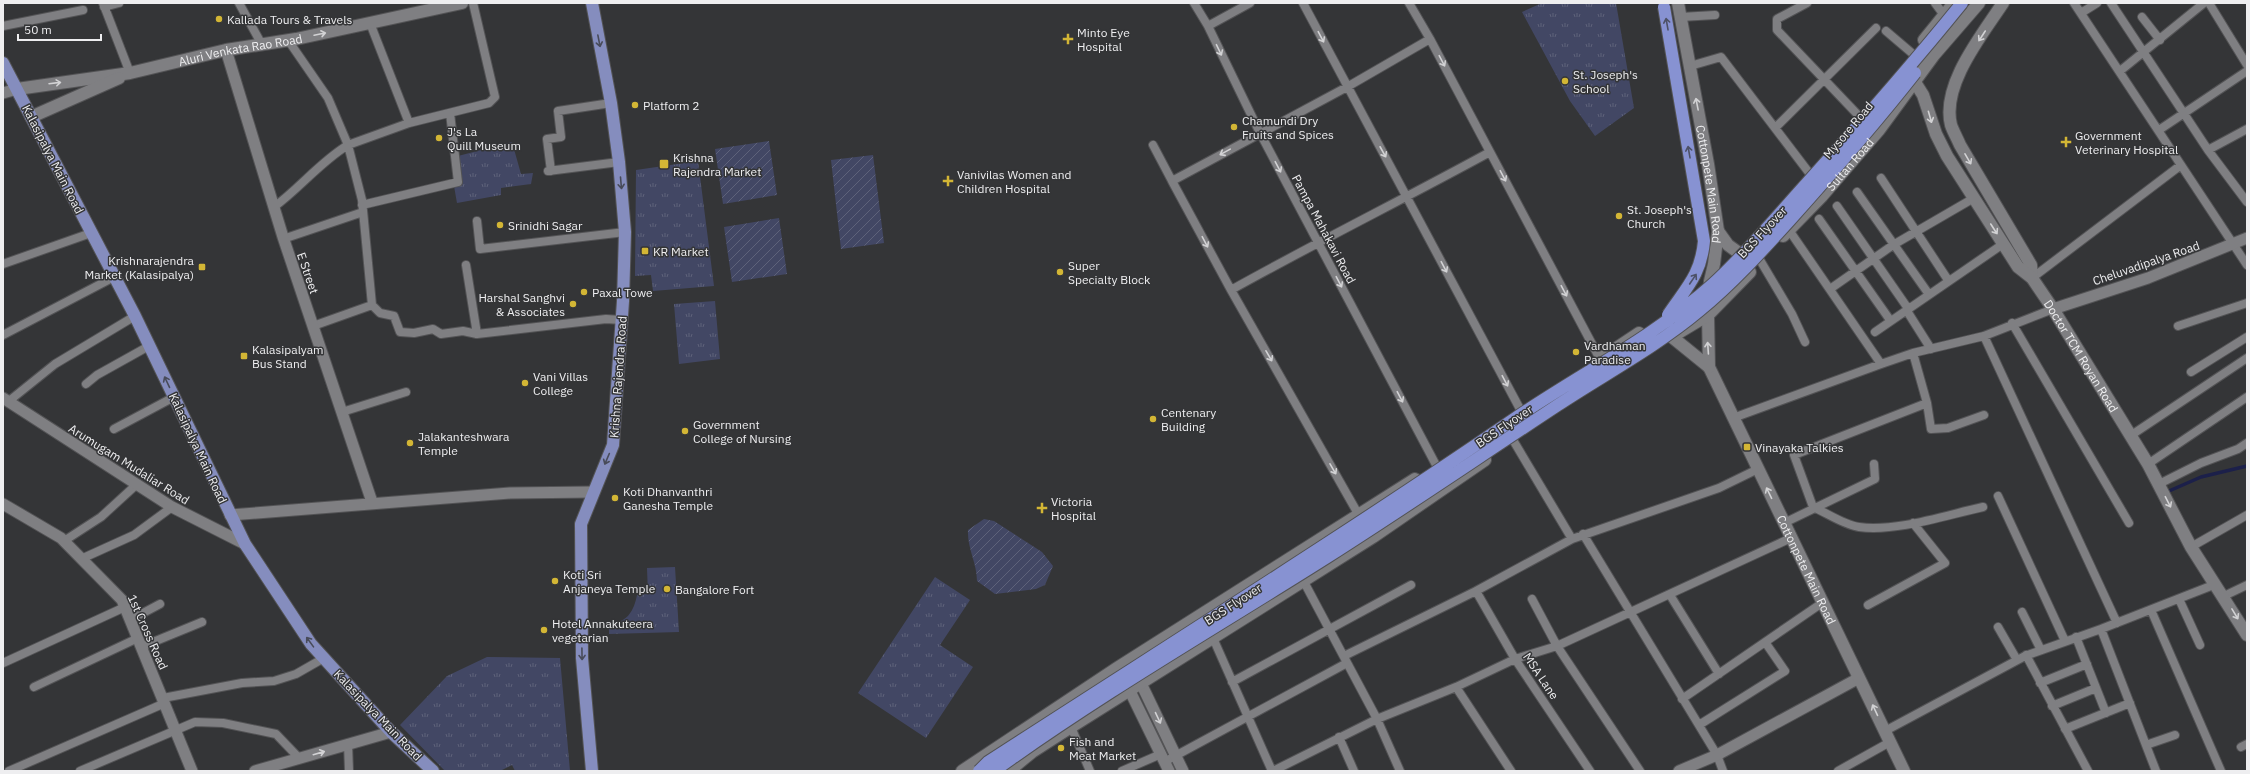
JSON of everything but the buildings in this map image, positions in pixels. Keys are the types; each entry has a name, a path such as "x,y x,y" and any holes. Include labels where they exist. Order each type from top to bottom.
{"highway":[{"name":"BGS Flyover","path":"979,771 988,762 1370,516 1551,394 1663,322 1714,282 1753,242 1909,68 1962,3"},
{"name":"BGS Flyover","path":"994,771 1179,649 1443,483 1559,404 1670,334 1699,312 1722,292 1762,251 1854,149 1970,3"},
{"path":"1663,322 1696,275 1702,258 1704,241 1664,7"}],"main road":[{"name":"Aluri Venkata Rao Road","path":"17,89 130,74 226,50 261,43 288,40 370,23 427,7 462,3"},
{"name":"Krishna Rajendra Road","path":"592,3 611,103 619,162 625,232 613,445 581,524 582,658 592,771"},
{"name":"Cottonpete Main Road","path":"1678,3 1708,164 1718,231 1714,264 1710,281 1708,315 1710,367 1733,418 1904,771"},
{"name":"Mysore Road","path":"962,771 1117,668 1359,515 1520,409 1656,324 1710,281 1810,174 1913,54 1954,3"},
{"name":"Sultan Road","path":"1010,771 1032,752 1373,536 1444,489 1560,406 1708,315 1822,196 1875,135 1915,81 1979,3"},
{"path":"2003,3 1954,83 1950,106 1951,124 1960,144 2031,265 2032,278"},
{"name":"Kalasipalya Main Road","path":"3,63 135,316 230,515 246,544 311,644 391,732 433,771"},
{"name":"Doctor TCM Royan Road","path":"1902,67 1915,81 1923,95 1938,138 1974,198 2020,269 2032,278 2053,309 2148,464 2191,547 2224,596 2247,635"},
{"path":"31,118 130,74"},
{"path":"1718,231 1728,245 1737,252 1758,263"},
{"name":"Cottonpete Main Road","path":"1672,337 1710,367"}],"street":[{"path":"119,3 104,5 130,74"},
{"path":"239,3 261,43"},
{"path":"274,207 290,196 330,156 348,146 410,123 489,103 495,97 472,3"},
{"name":"Pampa Mahakavi Road","path":"1194,3 1208,26 1260,133 1436,465"},
{"path":"1208,26 1250,3"},
{"path":"1303,3 1520,409"},
{"path":"1409,3 1430,39 1600,359"},
{"path":"1808,3 1777,19 1777,30 1860,116"},
{"path":"1936,3 1944,15"},
{"path":"2074,3 2247,265"},
{"path":"2081,13 2097,3"},
{"path":"2111,3 2145,52 2208,150 2247,202"},
{"path":"2120,71 2204,3"},
{"path":"2209,3 2247,65"},
{"path":"3,26 83,10"},
{"path":"1681,16 1715,15"},
{"path":"2142,17 2160,40"},
{"path":"370,23 410,123"},
{"path":"1775,128 1876,28"},
{"path":"1886,31 1913,54"},
{"path":"1172,181 1348,87 1430,39"},
{"path":"288,40 328,98 348,146 362,208 372,304 380,313 394,316 400,332 414,333 433,329 441,334 463,331 477,334 606,319 621,320"},
{"name":"E Street","path":"226,50 283,238 372,502"},
{"path":"1690,66 1721,57 1810,174"},
{"path":"2158,130 2247,71"},
{"path":"3,93 17,89"},
{"path":"611,103 558,111 561,138 547,140 550,171 619,162"},
{"path":"283,238 362,208 458,182 450,113"},
{"path":"2208,150 2247,129"},
{"path":"1153,145 1231,290 1359,515 1373,536"},
{"path":"1231,290 1318,242 1408,197 1490,152"},
{"path":"2032,278 2182,165"},
{"path":"1881,178 1948,280"},
{"path":"1857,192 1928,293"},
{"path":"1830,289 1893,245 1974,198"},
{"path":"1837,206 1907,309 1932,349"},
{"path":"1819,219 1854,272 1890,320"},
{"path":"477,221 480,249 625,232"},
{"path":"1789,230 1880,364"},
{"path":"3,264 91,233"},
{"name":"Cheluvadipalya Road","path":"2053,309 2148,278 2234,245 2247,238"},
{"path":"1875,332 2003,244"},
{"path":"1758,263 1792,314 1805,342"},
{"path":"466,264 477,334"},
{"path":"3,335 114,277"},
{"path":"2178,326 2247,303"},
{"path":"313,326 372,304"},
{"path":"1733,418 1880,364 1913,353 1984,336 2012,323 2053,309"},
{"path":"6,400 55,364 135,316"},
{"path":"2012,323 2128,523"},
{"path":"1984,336 2117,623"},
{"path":"2191,372 2247,336"},
{"path":"86,384 97,375 150,346"},
{"path":"1913,353 1927,403 1932,429 1948,428 1984,415"},
{"path":"2130,436 2247,358"},
{"path":"342,412 406,392"},
{"path":"114,429 174,397"},
{"path":"2148,464 2247,397"},
{"name":"Arumugam Mudaliar Road","path":"6,400 172,507 246,544"},
{"path":"1927,403 1794,455 1813,507 1858,527 1892,526 1913,523 1983,507"},
{"path":"1513,440 1572,539"},
{"path":"2159,484 2201,462 2238,449 2247,443"},
{"path":"1784,523 1813,507 1875,479 1874,464"},
{"path":"1122,771 1165,762 1247,717 1346,659 1572,539 1719,488 1758,469"},
{"path":"64,541 100,517 136,485"},
{"path":"230,515 372,502 510,492 593,492"},
{"path":"1998,496 2065,641"},
{"name":"1st Cross Road","path":"3,504 64,541 122,600 164,701 174,731 192,771"},
{"path":"81,559 134,535 172,507"},
{"path":"2191,547 2247,515"},
{"path":"1868,605 1945,563 1913,523"},
{"path":"1583,534 1629,614 1717,755 1723,771"},
{"path":"1213,638 1272,771 1377,719 1456,687 1515,659 1556,646 1629,614 1791,538"},
{"path":"1304,580 1377,719 1400,771"},
{"path":"1838,771 1887,737 2026,655 2101,629 2216,584"},
{"path":"1232,682 1329,628 1411,585"},
{"path":"2224,596 2247,585"},
{"name":"MSA Lane","path":"1476,591 1515,659 1590,771"},
{"path":"1670,595 1719,674"},
{"path":"1532,599 1556,646 1640,771"},
{"path":"2179,599 2200,644"},
{"path":"1682,699 1822,603"},
{"path":"130,620 160,604"},
{"path":"3,663 125,608"},
{"path":"2151,610 2221,771"},
{"path":"2022,612 2041,650"},
{"path":"34,687 139,642 202,622"},
{"path":"1998,627 2017,660"},
{"path":"2101,629 2156,771"},
{"path":"2076,637 2106,713"},
{"path":"1699,725 1785,671 1765,642"},
{"path":"2026,655 2088,771"},
{"path":"8,771 164,701 242,682 274,681 296,674 324,658"},
{"path":"1128,661 1141,682 1183,771"},
{"path":"2040,683 2086,664"},
{"path":"1117,668 1130,689 1165,762"},
{"path":"1679,771 1717,755 1859,678"},
{"path":"1456,687 1511,771"},
{"path":"2052,706 2096,688"},
{"path":"2065,730 2130,703"},
{"path":"80,771 195,722 223,723 276,734 299,758"},
{"path":"1071,727 1090,771"},
{"path":"255,771 391,732"},
{"path":"2146,745 2175,735"},
{"path":"1339,737 1354,771"},
{"path":"348,744 349,771"}],"green space":[{"path":"1542,3 1616,3 1634,108 1595,136 1570,101 1522,12"},
{"path":"769,141 777,195 723,204 715,149"},
{"path":"512,142 521,174 533,173 531,184 501,188 501,195 457,203 454,186 462,184 458,156"},
{"path":"873,155 884,243 841,249 831,160"},
{"path":"698,161 714,286 653,291 651,275 635,276 636,170"},
{"path":"779,218 787,274 732,282 724,227"},
{"path":"715,301 720,359 679,364 674,304"},
{"path":"984,519 994,521 1042,552 1053,566 1045,585 1036,589 995,594 977,581 977,574 969,543 968,530"},
{"path":"675,567 679,632 609,634 609,624 621,621 629,615 634,606 637,595 648,594 647,568"},
{"path":"935,577 970,600 940,645 973,667 926,738 858,693"},
{"path":"487,657 560,658 570,771 515,771 512,765 500,771 445,771 400,725 447,676"}],"waterway":[{"path":"2169,491 2201,477 2247,466"}],"place":[{"name":"Kallada Tours & Travels","path":"219,19"},
{"name":"Minto Eye Hospital","path":"1068,39"},
{"name":"St. Joseph's School","path":"1565,81"},
{"name":"Platform 2","path":"635,105"},
{"name":"Chamundi Dry Fruits and Spices","path":"1234,127"},
{"name":"J's La Quill Museum","path":"439,138"},
{"name":"Government Veterinary Hospital","path":"2066,142"},
{"name":"Krishna Rajendra Market","path":"664,164"},
{"name":"Vanivilas Women and Children Hospital","path":"948,181"},
{"name":"St. Joseph's Church","path":"1619,216"},
{"name":"Srinidhi Sagar","path":"500,225"},
{"name":"KR Market","path":"645,251"},
{"name":"Krishnarajendra Market (Kalasipalya)","path":"202,267"},
{"name":"Super Specialty Block","path":"1060,272"},
{"name":"Paxal Towe","path":"584,292"},
{"name":"Harshal Sanghvi & Associates","path":"573,304"},
{"name":"Vardhaman Paradise","path":"1576,352"},
{"name":"Kalasipalyam Bus Stand","path":"244,356"},
{"name":"Vani Villas College","path":"525,383"},
{"name":"Centenary Building","path":"1153,419"},
{"name":"Government College of Nursing","path":"685,431"},
{"name":"Jalakanteshwara Temple","path":"410,443"},
{"name":"Vinayaka Talkies","path":"1747,447"},
{"name":"Koti Dhanvanthri Ganesha Temple","path":"615,498"},
{"name":"Victoria Hospital","path":"1042,508"},
{"name":"Koti Sri Anjaneya Temple","path":"555,581"},
{"name":"Bangalore Fort","path":"667,589"},
{"name":"Hotel Annakuteera vegetarian","path":"544,630"},
{"name":"Fish and Meat Market","path":"1061,748"}]}
